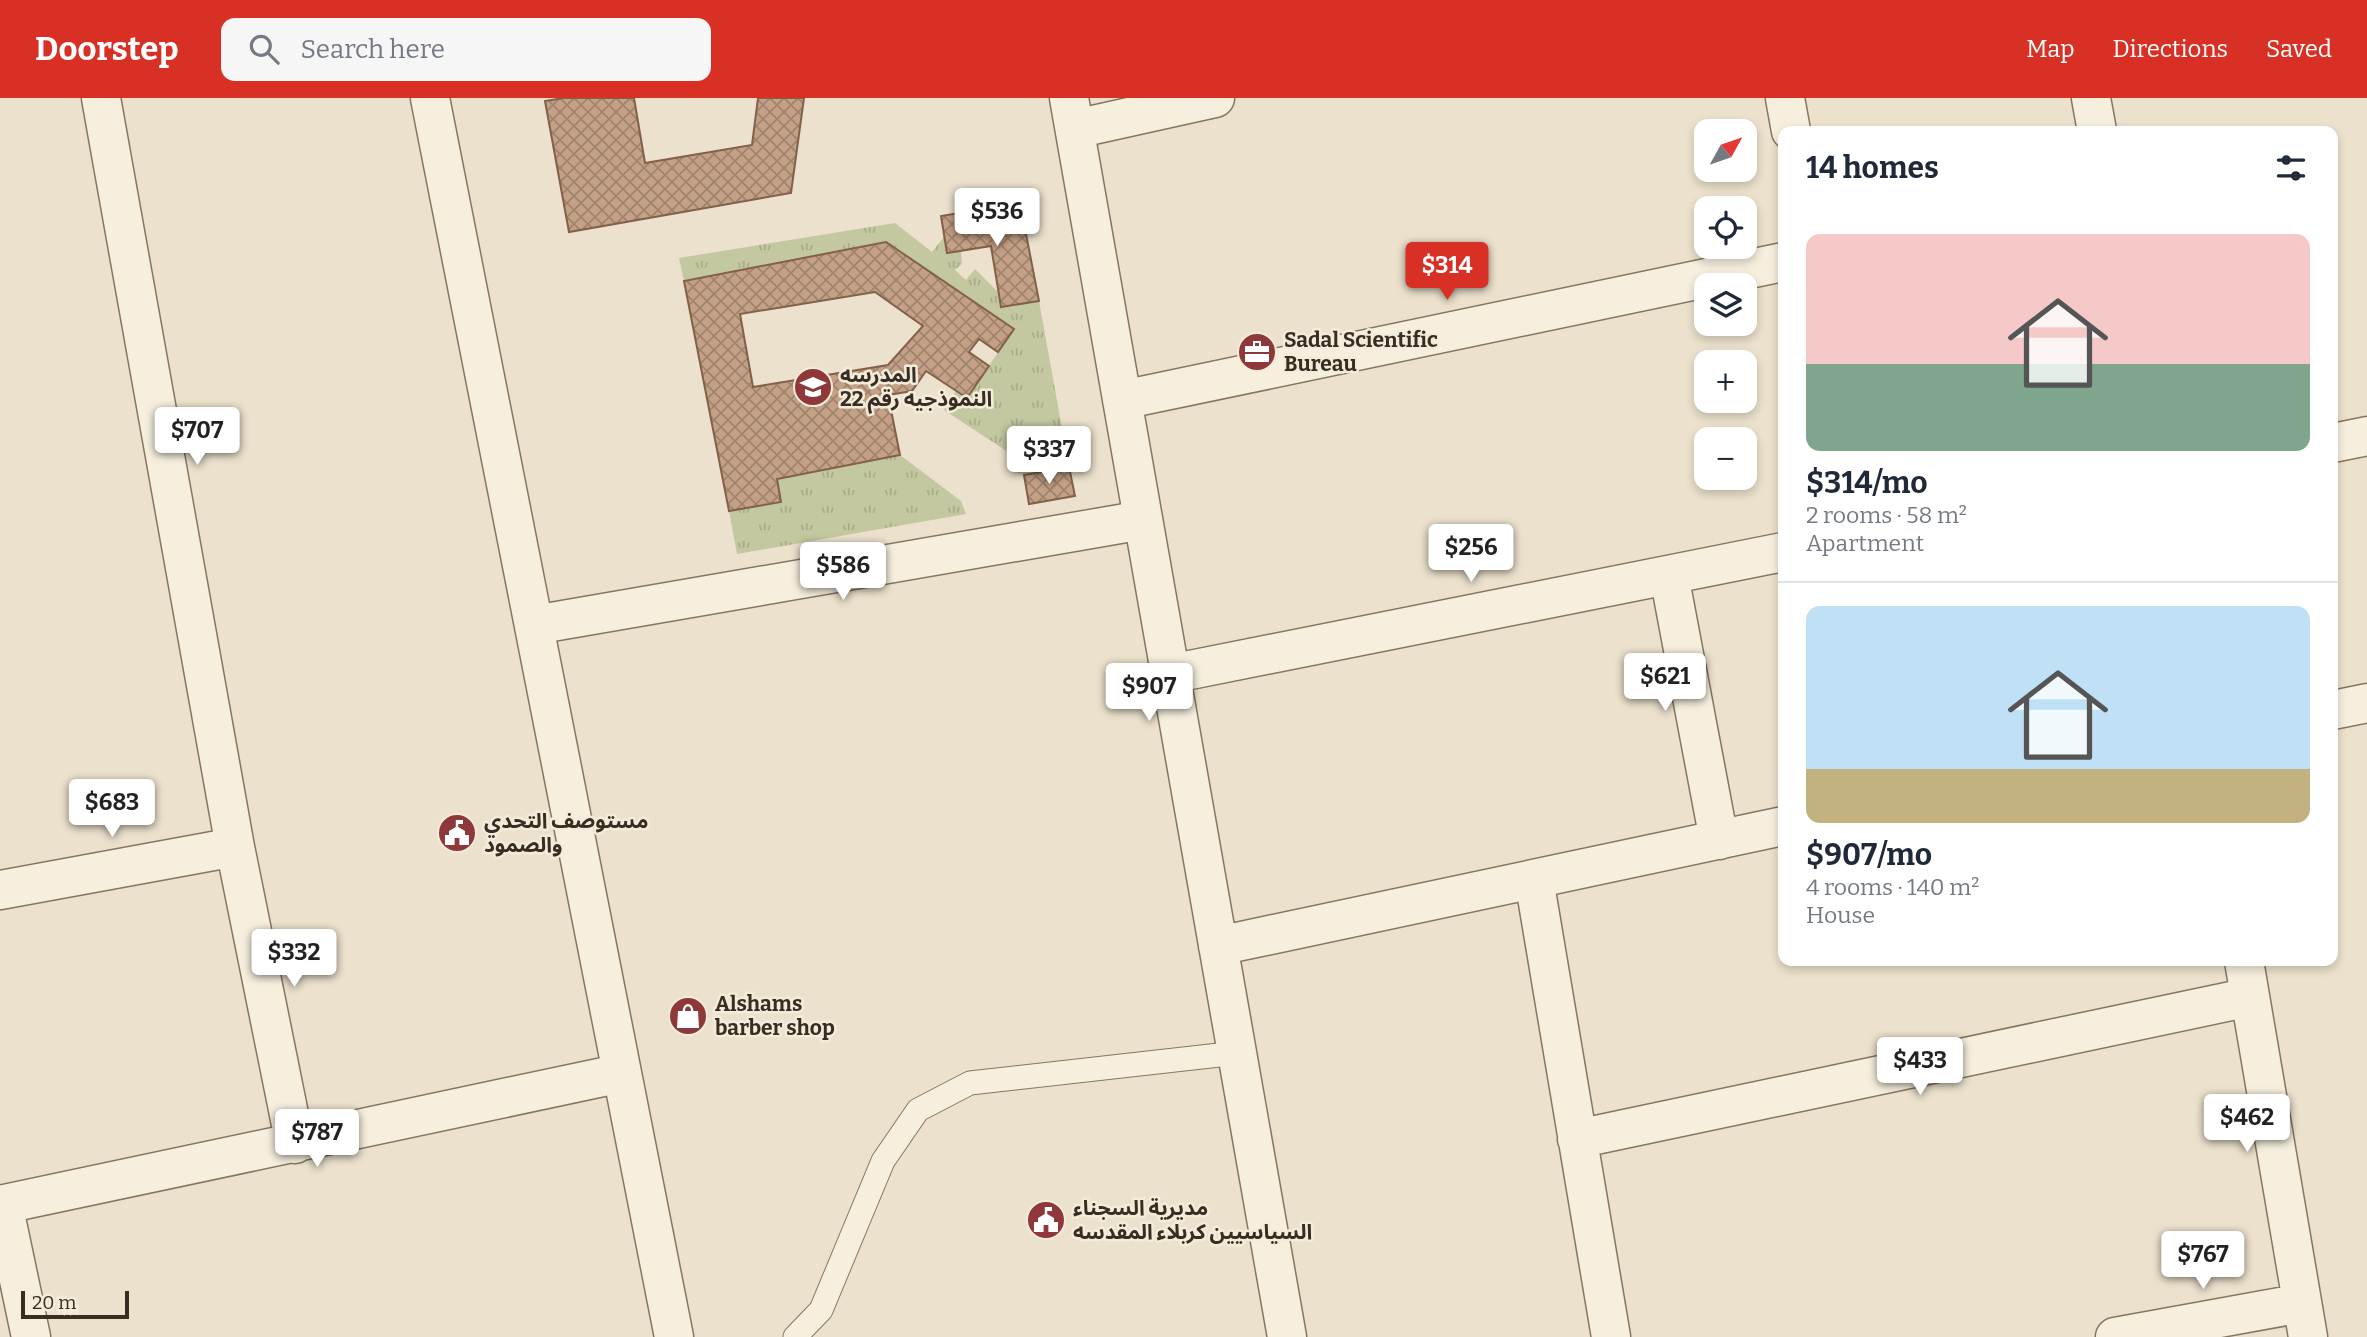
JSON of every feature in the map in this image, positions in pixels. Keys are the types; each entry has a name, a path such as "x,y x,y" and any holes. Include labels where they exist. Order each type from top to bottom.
{"street":[{"path":"101,98 235,847 295,1143"},
{"path":"430,98 674,1337"},
{"path":"1216,98 1072,113 1287,1337"},
{"path":"1785,98 1790,126"},
{"path":"2091,98 2097,126"},
{"path":"1122,400 1778,263"},
{"path":"2338,442 2367,436"},
{"path":"534,625 1143,520"},
{"path":"1170,674 1778,553"},
{"path":"1669,575 1719,840"},
{"path":"2338,709 2367,702"},
{"path":"1218,946 1778,827"},
{"path":"0,890 235,847"},
{"path":"1534,879 1611,1337"},
{"path":"1577,1139 2247,979 2305,1320 2115,1337"},
{"path":"31,1337 1,1205 622,1073"}],"lane":[{"path":"794,1337 821,1310 883,1161 918,1110 971,1083 1237,1054"}],"green space":[{"path":"895,223 932,252 944,237 947,253 961,251 962,264 955,270 966,280 975,269 999,293 1001,307 1039,301 1069,467 1024,475 1013,472 1017,458 944,410 956,391 967,398 1014,329 886,243 684,281 679,258"},
{"path":"900,455 961,501 966,514 737,554 729,511 781,502 777,479"}],"building":[{"path":"564,98 634,98 645,163 752,145 758,98 804,98 791,193 569,232 545,101"},
{"path":"1020,203 1039,301 1001,307 991,246 947,253 941,216"},
{"path":"886,242 1014,329 998,352 979,339 969,352 989,366 967,398 926,371 912,391 888,395 900,455 777,479 781,502 729,511 684,281","holes":["875,292 923,326 888,365 753,387 740,314"]},
{"path":"1069,467 1075,496 1029,504 1024,475"}],"place":[{"name":"Sadal Scientific Bureau","path":"1257,352"},
{"name":"المدرسه النموذجيه رقم 22","path":"813,387"},
{"name":"مستوصف التحدي والصمود","path":"457,833"},
{"name":"Alshams barber shop","path":"688,1016"},
{"name":"مديرية السجناء السياسيين كربلاء المقدسه","path":"1046,1220"}]}
